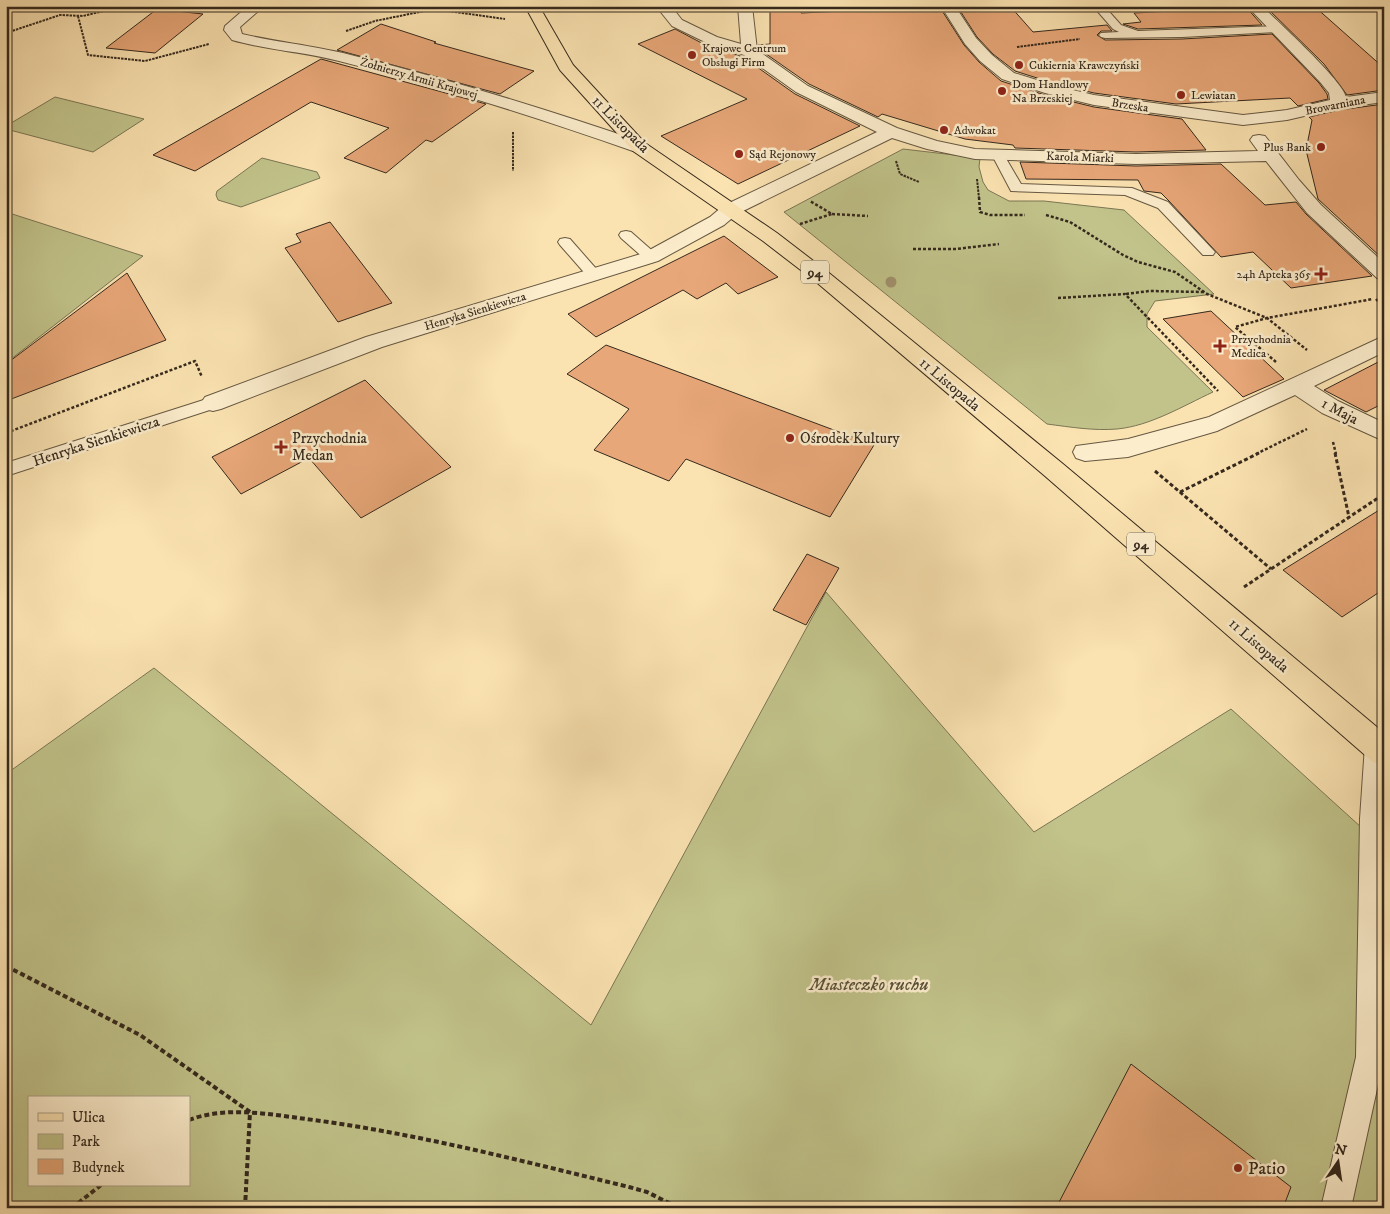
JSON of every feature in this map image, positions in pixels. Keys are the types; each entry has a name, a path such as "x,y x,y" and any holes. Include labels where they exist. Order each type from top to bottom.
{"main road":[{"name":"11 Listopada","path":"532,6 566,67 640,147 770,237 837,289 1054,470 1380,749"}],"street":[{"name":"Żołnierzy Armii Krajowej","path":"257,6 232,26 232,30 237,37 273,46 305,49 373,65 534,111 640,147"},
{"name":"Karola Miarki","path":"663,6 677,23 712,40 749,52 802,89 891,132 932,144 975,154 1136,159 1274,159"},
{"path":"746,6 749,52"},
{"name":"Brzeska","path":"948,6 970,41 986,58 1008,76 1029,84 1094,100 1243,120 1287,115"},
{"path":"1254,6 1326,79 1337,92 1340,103"},
{"name":"Browarniana","path":"1287,115 1340,103 1384,96"},
{"path":"1243,120 1292,184 1314,209 1384,274"},
{"path":"730,210 891,132"},
{"name":"Henryka Sienkiewicza","path":"213,403 374,342 651,257 717,221 730,210"},
{"path":"1085,452 1128,448 1217,423 1384,343"},
{"name":"1 Maja","path":"1297,386 1326,404 1384,433"}],"lane":[{"path":"1098,6 1120,29 1145,35"},
{"path":"1105,35 1278,29"},
{"path":"998,155 1016,188 1127,191 1163,205 1208,252"},
{"path":"626,235 651,257"},
{"path":"565,242 594,275"},
{"name":"Henryka Sienkiewicza","path":"6,470 213,403"},
{"path":"1336,1208 1377,1048 1372,819 1380,749"}],"path":[{"path":"6,33 60,15 83,16 124,6"},
{"path":"405,6 505,19"},
{"path":"338,34 375,20 442,6"},
{"path":"1010,48 1105,35"},
{"path":"513,128 513,171"},
{"path":"975,154 980,212 990,215 1034,215"},
{"path":"807,199 832,214"},
{"path":"793,227 832,214 868,216"},
{"path":"1042,215 1070,222 1123,255 1175,272 1204,292 1267,318 1309,352"},
{"path":"913,248 956,249 999,244"},
{"path":"1058,298 1149,291 1204,292"},
{"path":"1125,294 1222,395"},
{"path":"1277,364 1235,327 1267,318 1376,299"},
{"path":"6,433 195,361 213,403"},
{"path":"1326,404 1348,517"},
{"path":"1180,492 1319,423 1330,426"},
{"path":"1128,448 1271,569"},
{"path":"1239,591 1384,494"},
{"path":"6,966 140,1035 250,1112"},
{"path":"246,1208 250,1112"},
{"path":"190,1120 210,1115 250,1112 331,1121 426,1139 638,1190 680,1208"},
{"path":"72,1208 100,1186"}],"green space":[{"path":"55,97 144,119 93,152 6,129 6,126"},
{"path":"903,149 980,158 979,167 983,182 988,190 1009,201 1044,201 1124,210 1214,294 1155,301 1147,314 1147,327 1213,392 1154,420 1129,427 1100,429 1047,424 784,212"},
{"path":"262,158 317,172 320,178 241,207 218,200 217,191"},
{"path":"6,212 143,256 6,363"},
{"name":"Miasteczko ruchu","path":"826,592 1034,832 1231,709 1384,848 1384,1208 6,1208 6,774 154,668 591,1025"}],"building":[{"path":"770,6 801,6 801,13 885,9 883,6 939,6 964,45 979,62 1001,81 1045,95 1094,107 1182,119 1206,150 1136,152 1015,148 1013,145 965,139 882,114 878,117 809,84 759,49 758,45 770,44"},
{"path":"957,6 1010,6 1033,32 1107,25 1112,31 1101,31 1097,35 1105,40 1182,39 1272,34 1319,83 1327,94 1328,99 1298,106 1290,98 1176,104 1094,93 1056,84 1015,71 993,54 977,37"},
{"path":"1208,6 1245,6 1262,25 1138,29 1123,24 1141,22 1134,13 1211,9"},
{"path":"1265,6 1314,6 1384,68 1384,90 1347,95 1324,64"},
{"path":"157,9 203,14 155,53 106,48"},
{"path":"381,24 436,42 434,43 534,71 500,94 337,50"},
{"path":"675,29 713,49 743,57 795,94 860,126 738,184 661,136 747,99 638,44"},
{"path":"321,59 486,104 432,142 426,140 386,173 344,158 389,128 311,102 195,171 153,155"},
{"path":"1384,104 1384,260 1318,199 1306,150 1312,120 1309,117 1339,110"},
{"path":"1020,162 1136,166 1221,164 1265,205 1296,202 1306,214 1372,276 1291,288 1253,252 1221,257 1161,193 1144,191 1138,180 1026,179"},
{"path":"330,222 392,303 338,322 285,248 301,242 296,234"},
{"path":"724,236 778,277 738,294 726,283 697,299 683,290 596,337 568,314"},
{"path":"127,273 166,340 6,401 6,364"},
{"name":"Przychodnia Medica","path":"1211,311 1284,379 1243,397 1163,319"},
{"name":"Ośrodek Kultury","path":"606,345 874,445 830,517 686,459 669,481 594,450 629,409 567,374"},
{"path":"1384,359 1384,403 1366,412 1324,390"},
{"name":"Przychodnia Medan","path":"365,380 451,467 361,518 309,458 241,494 212,457"},
{"path":"1384,507 1384,589 1342,617 1283,570"},
{"path":"807,554 839,568 806,625 773,610"},
{"path":"1131,1064 1291,1187 1283,1208 1056,1208"}],"place":[{"name":"Krajowe Centrum Obsługi Firm","path":"692,55"},
{"name":"Cukiernia Krawczyński","path":"1019,65"},
{"name":"Dom Handlowy Na Brzeskiej","path":"1002,91"},
{"name":"Lewiatan","path":"1181,95"},
{"name":"Adwokat","path":"944,130"},
{"name":"Plus Bank","path":"1321,147"},
{"name":"Sąd Rejonowy","path":"739,154"},
{"name":"24h Apteka 365","path":"1321,274"},
{"name":"Przychodnia Medica","path":"1220,346"},
{"name":"Ośrodek Kultury","path":"790,438"},
{"name":"Przychodnia Medan","path":"281,447"},
{"name":"Patio","path":"1238,1168"}]}
